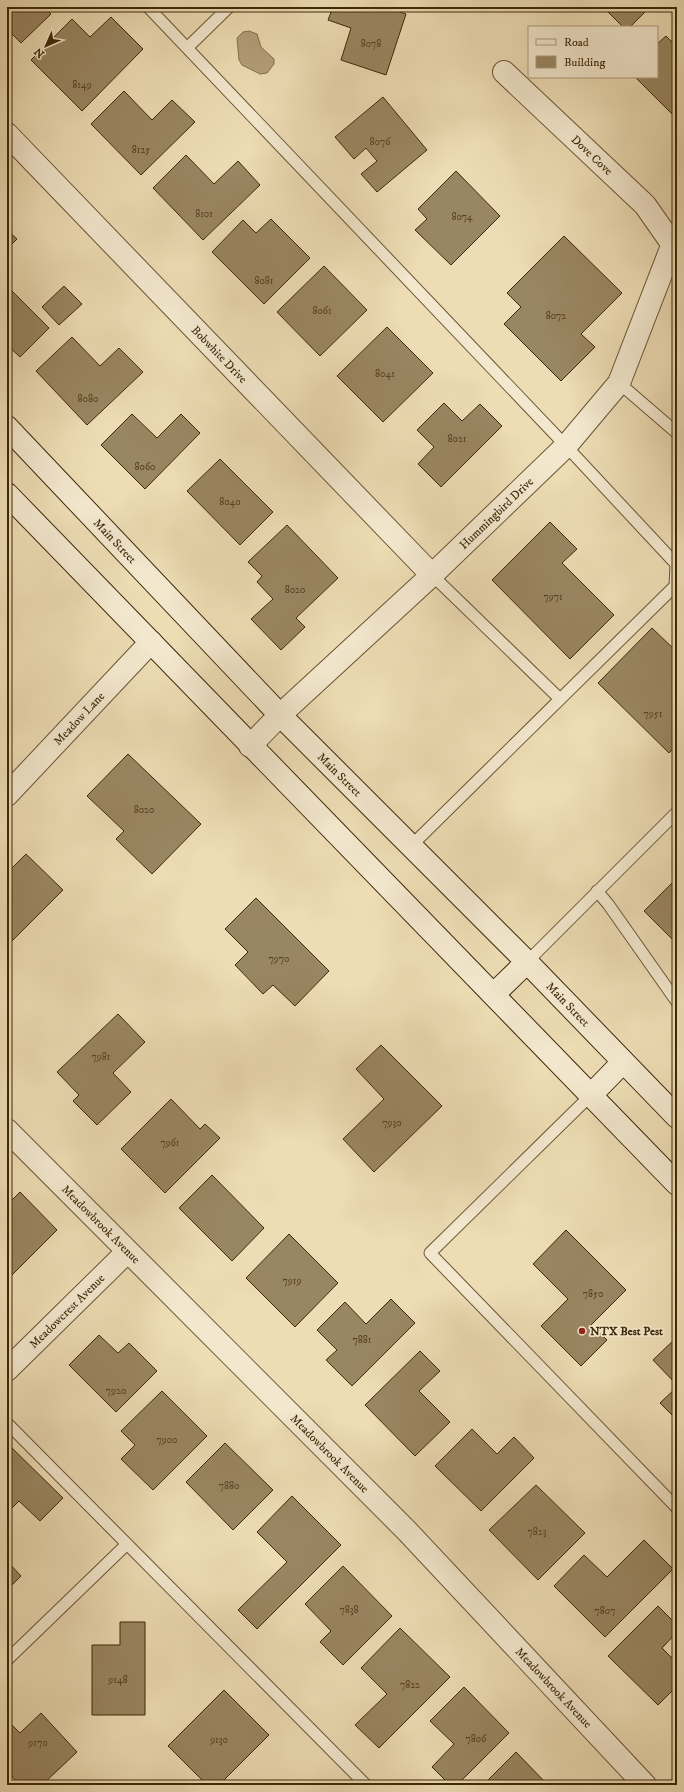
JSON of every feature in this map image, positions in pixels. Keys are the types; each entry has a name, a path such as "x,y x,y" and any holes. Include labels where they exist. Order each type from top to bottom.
{"street":[{"name":"Dove Cove","path":"504,72 645,205 676,242"},
{"name":"Bobwhite Drive","path":"7,134 432,574"},
{"name":"Hummingbird Drive","path":"250,746 280,715 432,574 566,446 619,383 676,242"},
{"name":"Main Street","path":"7,427 280,715 527,962 677,1117"},
{"path":"7,494 250,746 494,994 677,1184"},
{"name":"Meadow Lane","path":"7,795 151,642"},
{"path":"494,994 527,962"},
{"path":"591,1095 624,1062"},
{"name":"Meadowbrook Avenue","path":"7,1130 127,1252 407,1531 645,1785"},
{"name":"Meadowcrest Avenue","path":"7,1370 127,1252"}],"lane":[{"path":"148,7 188,47 676,564 675,586 411,846"},
{"path":"188,47 230,7"},
{"path":"619,383 677,433"},
{"path":"432,574 560,699"},
{"path":"527,962 677,812"},
{"path":"597,891 608,904 677,1002"},
{"path":"591,1095 430,1253 677,1508"},
{"path":"7,1423 366,1785"},
{"path":"7,1660 127,1544"}],"shaded area":[{"path":"249,31 257,34 261,47 274,59 274,64 267,73 260,74 242,65 239,60 237,38 243,32"}],"building":[{"path":"7,7 44,7 51,14 21,43 7,29"},
{"path":"333,7 386,7 406,14 386,75 341,60 351,28 328,20"},
{"path":"603,7 650,7 631,26 622,26"},
{"path":"111,17 143,49 82,111 31,60 72,19 90,37"},
{"path":"666,36 677,47 677,113 674,116 636,78 658,78 658,43"},
{"path":"124,91 152,120 172,100 195,122 141,175 91,124"},
{"path":"383,97 427,150 377,192 361,174 377,161 366,148 354,159 335,137"},
{"path":"186,155 214,184 238,161 260,185 203,240 153,188"},
{"path":"456,171 500,216 451,265 415,230 427,219 418,209"},
{"path":"271,219 310,258 264,304 212,252 243,220 256,233"},
{"path":"7,230 17,239 7,249"},
{"path":"564,236 622,293 581,334 595,347 561,381 504,324 521,307 507,293"},
{"path":"324,266 367,310 320,356 277,312"},
{"path":"7,286 49,328 20,357 7,345"},
{"path":"64,286 82,304 59,325 42,307"},
{"path":"387,327 433,373 383,422 337,376"},
{"path":"72,337 100,366 119,348 143,372 87,425 36,371"},
{"path":"444,403 462,421 480,404 502,426 441,487 418,464 434,447 417,430"},
{"path":"132,414 157,438 181,414 200,433 145,489 101,445"},
{"path":"220,459 273,512 240,545 187,491"},
{"path":"550,522 577,549 562,563 614,615 570,659 492,580"},
{"path":"287,525 338,578 296,618 305,627 281,650 251,619 273,599 257,582 262,576 248,562"},
{"path":"652,628 677,652 677,744 669,753 598,683"},
{"path":"128,754 201,824 152,874 116,839 124,831 87,796"},
{"path":"26,854 63,890 12,941 7,935 7,873"},
{"path":"677,878 677,944 644,911"},
{"path":"256,898 329,971 295,1006 273,985 263,994 235,965 248,952 225,929"},
{"path":"118,1014 145,1042 113,1073 131,1092 97,1125 73,1101 79,1095 57,1072"},
{"path":"381,1045 442,1106 374,1172 343,1139 384,1099 356,1069"},
{"path":"171,1099 200,1129 205,1124 220,1138 165,1193 121,1149"},
{"path":"212,1175 264,1228 232,1261 179,1208"},
{"path":"20,1192 57,1230 9,1278 7,1277 7,1205"},
{"path":"566,1230 626,1290 591,1325 607,1340 581,1366 541,1326 568,1299 533,1264"},
{"path":"289,1234 338,1283 295,1327 246,1278"},
{"path":"391,1299 415,1323 352,1386 326,1360 337,1350 317,1330 345,1302 366,1324"},
{"path":"99,1335 118,1353 129,1343 157,1371 116,1412 69,1365"},
{"path":"677,1337 677,1385 653,1360"},
{"path":"420,1351 440,1371 419,1391 450,1422 415,1456 365,1405"},
{"path":"677,1387 677,1420 660,1403"},
{"path":"162,1391 207,1436 153,1490 121,1459 135,1445 121,1431"},
{"path":"472,1429 497,1454 514,1437 534,1458 481,1511 435,1466"},
{"path":"225,1443 273,1490 233,1530 186,1482"},
{"path":"11,1447 63,1498 40,1521 19,1501 7,1513 7,1451"},
{"path":"536,1485 585,1533 538,1580 489,1530"},
{"path":"292,1496 341,1545 257,1629 238,1610 287,1562 257,1532"},
{"path":"644,1540 673,1569 605,1637 554,1586 584,1555 607,1577"},
{"path":"7,1561 21,1576 7,1590"},
{"path":"343,1566 392,1616 343,1665 320,1642 331,1631 305,1604"},
{"path":"658,1606 677,1625 677,1632 662,1648 677,1663 677,1686 658,1705 608,1656"},
{"path":"120,1622 145,1622 145,1715 92,1715 92,1645 120,1645"},
{"path":"400,1628 450,1677 379,1748 355,1725 387,1694 361,1668"},
{"path":"464,1687 509,1733 457,1785 450,1785 432,1767 454,1744 430,1721"},
{"path":"224,1690 269,1735 219,1785 207,1785 168,1746"},
{"path":"41,1713 77,1752 42,1785 20,1785 7,1771 7,1720 20,1733"},
{"path":"516,1752 548,1785 483,1785"}],"place":[{"name":"NTX Best Pest","path":"582,1331"}]}
